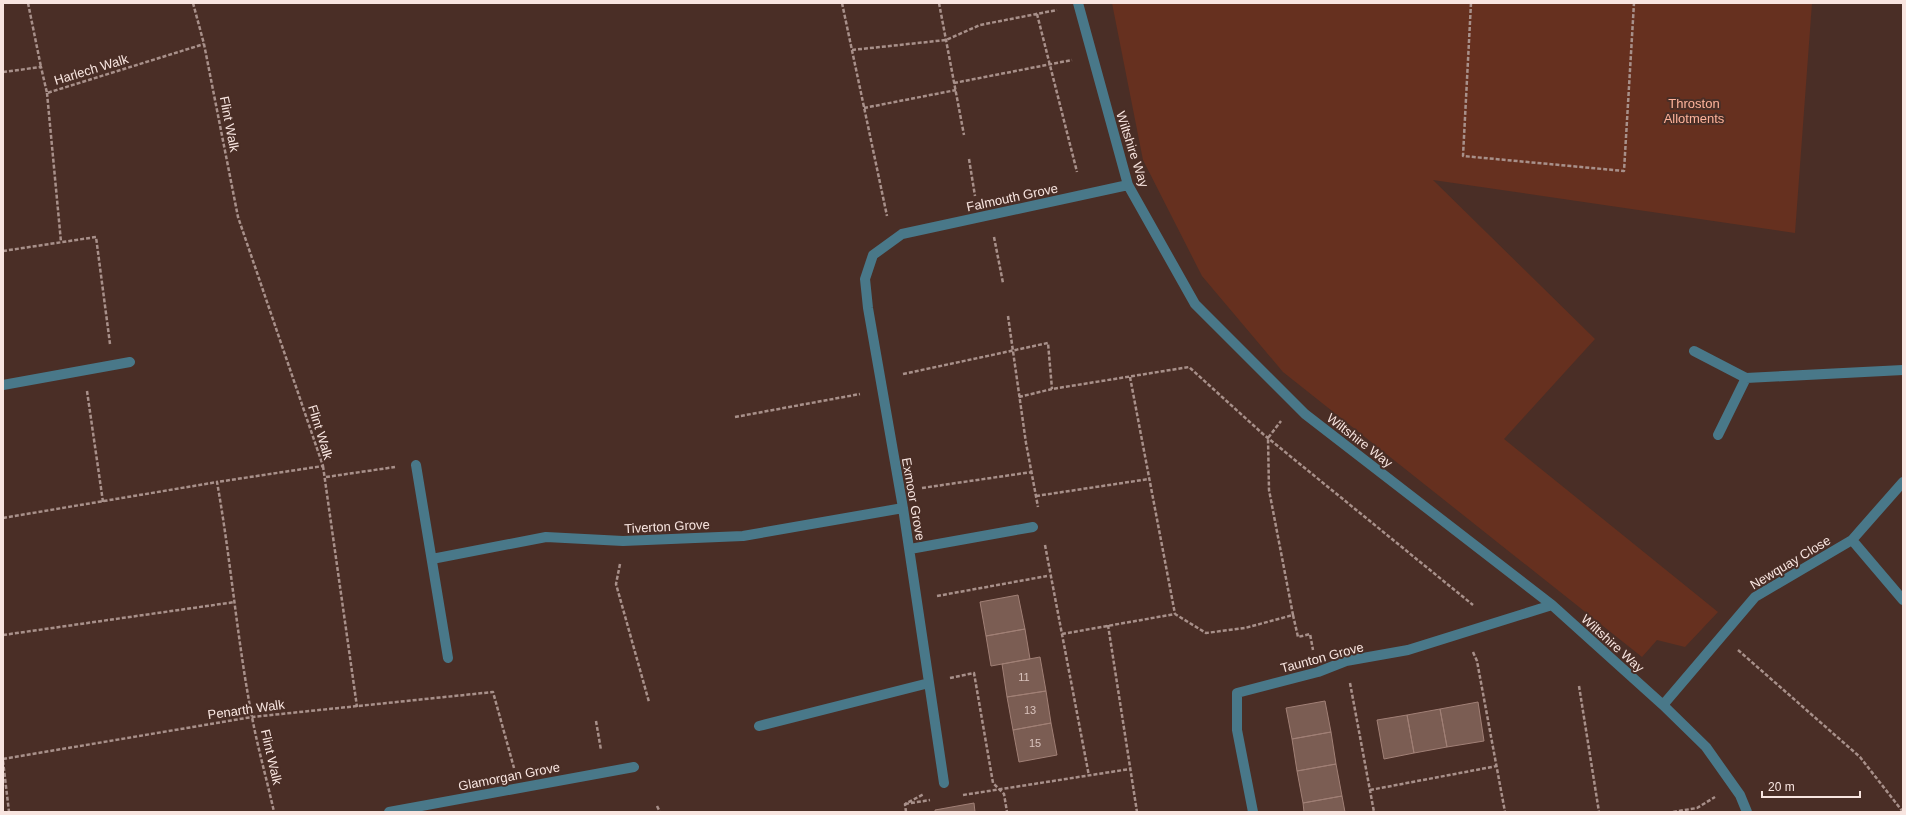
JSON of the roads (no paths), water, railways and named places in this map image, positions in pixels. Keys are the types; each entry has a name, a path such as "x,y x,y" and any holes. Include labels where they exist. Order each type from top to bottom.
{"street":[{"name":"Wiltshire Way","path":"1078,5 1128,185 1195,304 1305,414 1552,605 1662,706 1706,747 1740,795 1747,812"},
{"name":"Falmouth Grove","path":"898,237 1128,185"},
{"name":"Exmoor Grove","path":"898,237 874,255 866,279 868,308 910,549 944,783"},
{"path":"1694,351 1746,378 1903,370"},
{"path":"3,384 130,362"},
{"path":"1718,435 1746,378"},
{"path":"416,465 448,658"},
{"name":"Newquay Close","path":"1662,706 1755,597 1852,540 1903,482"},
{"name":"Tiverton Grove","path":"432,560 546,537 622,541 743,536 903,508"},
{"path":"910,549 1033,527"},
{"path":"1852,540 1903,600"},
{"name":"Taunton Grove","path":"1253,812 1237,730 1237,693 1318,672 1346,661 1408,650 1552,605"},
{"path":"759,726 929,683"},
{"name":"Glamorgan Grove","path":"389,812 634,767"}],"park label":[{"name":"Throston Allotments","path":"1694,110"}]}
